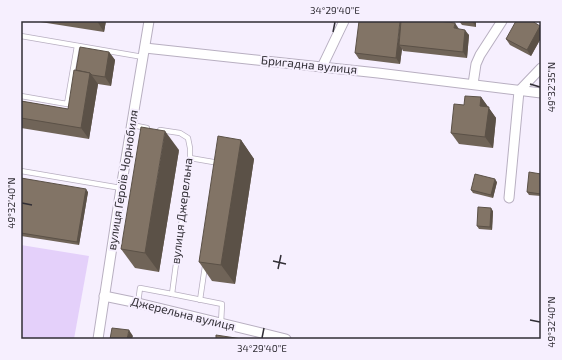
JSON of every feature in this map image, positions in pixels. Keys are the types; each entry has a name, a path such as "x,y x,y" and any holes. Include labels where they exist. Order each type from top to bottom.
{"street":[{"name":"вулиця Героїв Чорнобиля","path":"98,339 121,188 149,21"},
{"path":"322,67 344,21"},
{"path":"473,84 476,64 480,55 502,21"},
{"name":"Бригадна вулиця","path":"144,52 322,67 541,93"},
{"path":"509,198 519,91 541,68"},
{"name":"Джерельна вулиця","path":"104,296 286,339"}],"lane":[{"path":"21,36 77,46 144,52"},
{"path":"21,96 68,104 77,46"},
{"name":"вулиця Джерельна","path":"132,126 180,133 188,138 190,158 172,294"},
{"path":"190,158 219,163 218,171"},
{"path":"21,171 121,188"},
{"path":"200,300 206,262"},
{"path":"138,303 140,288 222,304 221,323"}],"shaded area":[{"path":"21,245 89,256 74,339 21,339"}],"building":[{"path":"359,21 400,21 396,58 355,53"},
{"path":"401,21 439,21 455,23 454,28 465,30 463,52 399,45"},
{"path":"516,21 532,21 540,26 527,50 506,39"},
{"path":"80,47 109,52 105,77 76,70"},
{"path":"74,70 90,73 81,128 21,118 21,101 68,109"},
{"path":"465,96 481,97 480,106 489,107 485,137 451,133 454,104 464,105"},
{"path":"141,127 165,131 145,253 121,249"},
{"path":"218,136 241,140 221,265 199,262"},
{"path":"529,172 541,174 541,194 527,192"},
{"path":"475,174 495,179 491,195 471,190"},
{"path":"21,178 86,189 77,242 21,233"},
{"path":"478,207 491,208 490,227 477,226"},
{"path":"112,328 129,330 127,339 110,339"},
{"path":"216,335 242,339 216,339"}]}
